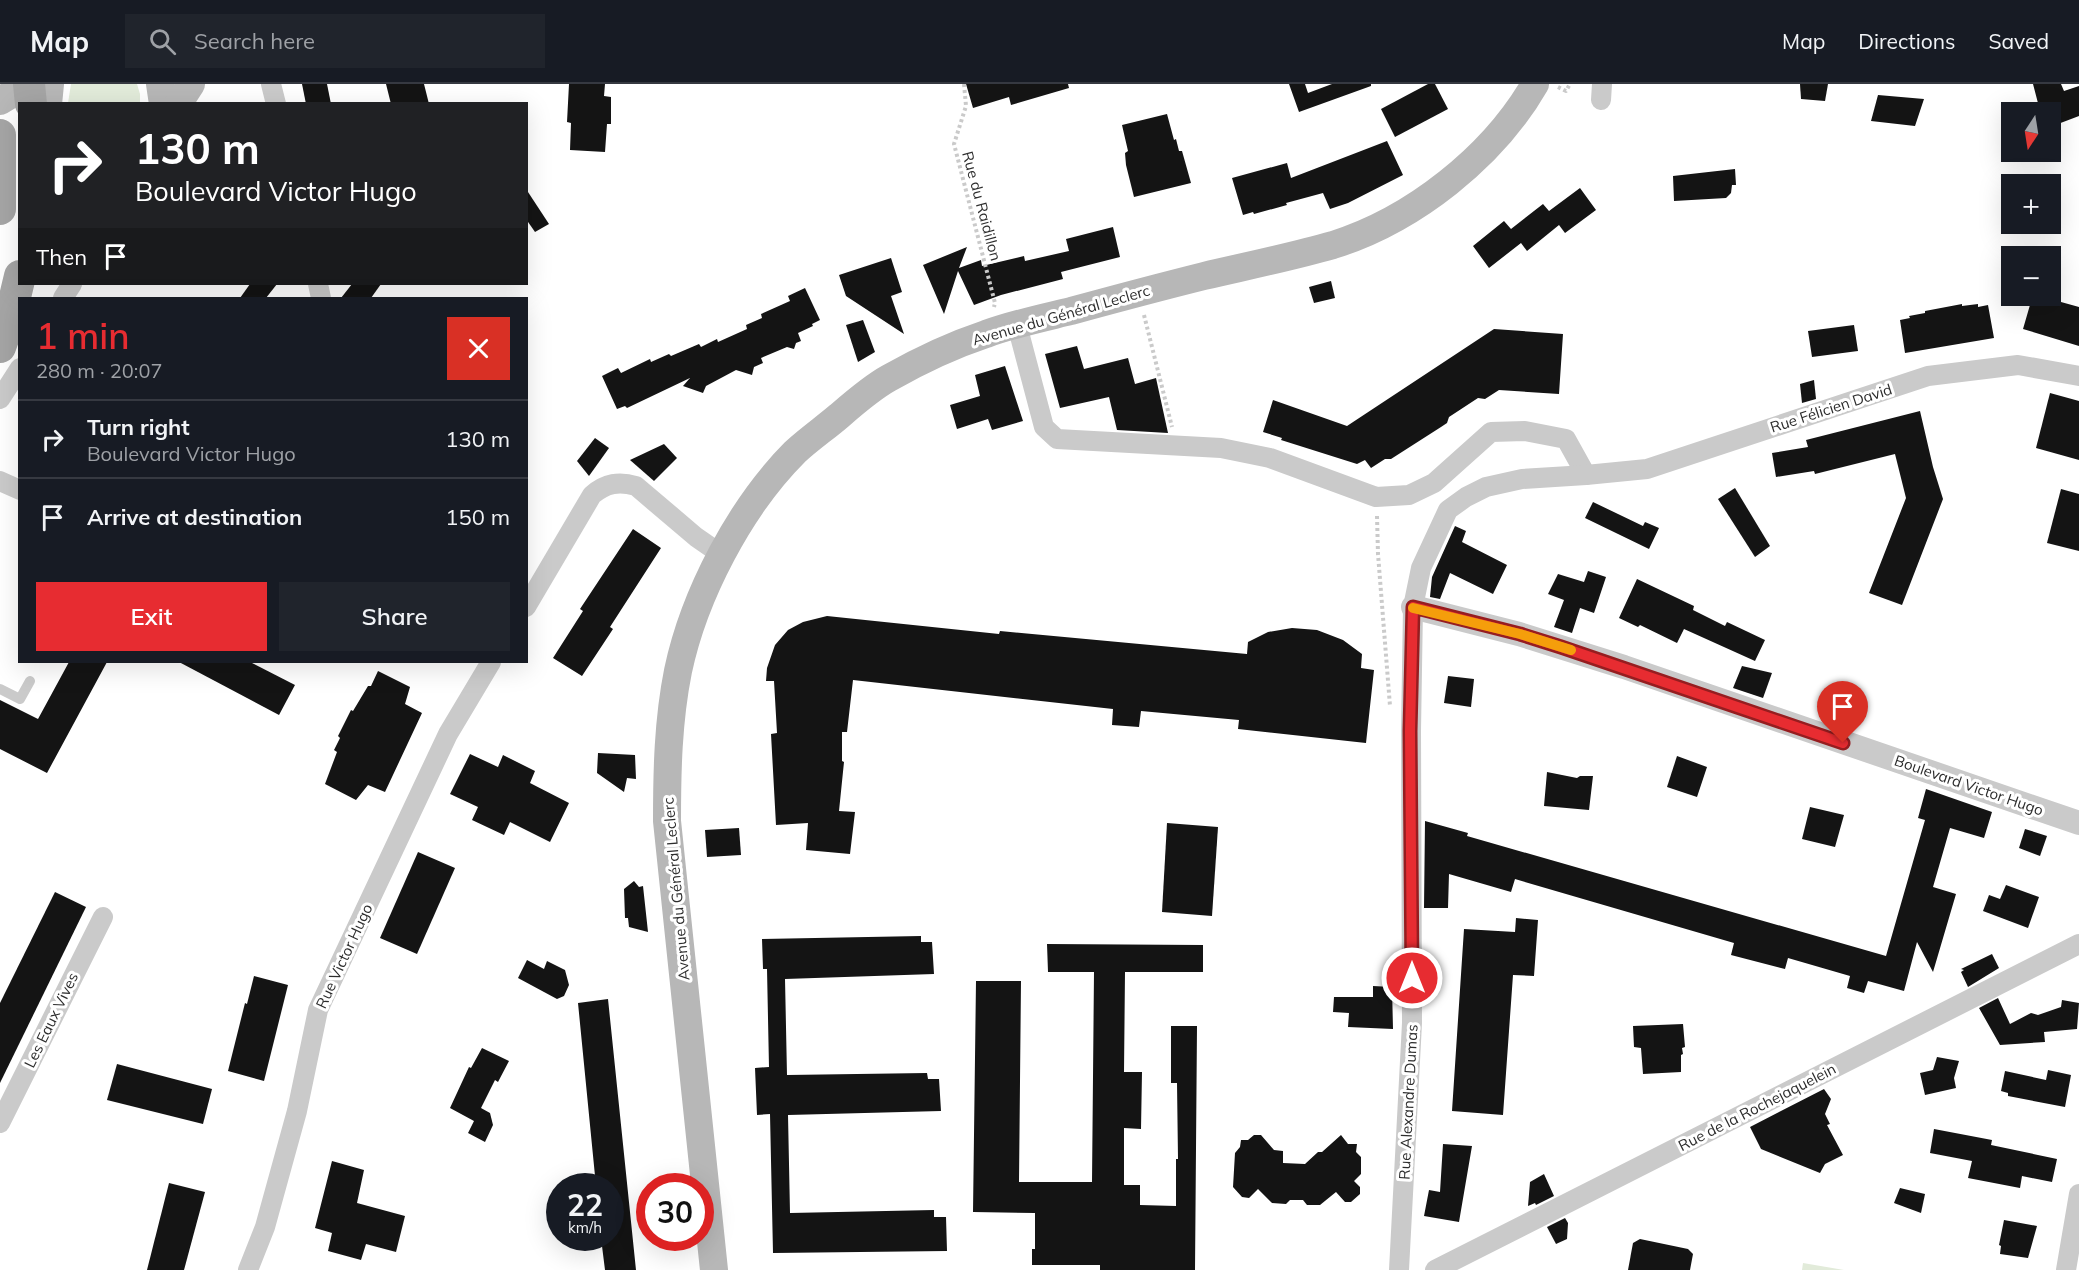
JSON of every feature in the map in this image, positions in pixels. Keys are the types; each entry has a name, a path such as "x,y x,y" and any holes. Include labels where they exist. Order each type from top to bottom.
{"main road":[{"path":"48,102 50,84"},
{"path":"160,84 163,102"},
{"name":"Avenue du Général Leclerc","path":"714,1270 667,821 667,761 670,725 681,660 699,604 732,533 768,484 795,453 886,379 954,346 987,333 1332,245 1390,220 1451,180 1486,150 1526,100 1535,84"},
{"path":"0,135 0,209"},
{"path":"0,347 21,285"}],"street":[{"path":"271,84 276,102"},
{"path":"1017,325 1044,427 1057,439 1221,448 1270,458 1376,497 1409,495 1434,483 1491,432 1525,431 1566,439 1586,475"},
{"name":"Rue Félicien David","path":"1586,475 1647,469 1929,376 2018,365 2079,376"},
{"path":"0,399 18,371"},
{"name":"Rue Alexandre Dumas","path":"1399,1270 1412,1023 1410,731 1413,607 1421,568 1449,510 1466,497 1486,487 1522,479 1586,475"},
{"path":"0,482 18,489"},
{"path":"528,603 592,495 609,484 624,483 636,486 696,537 722,555"},
{"name":"Boulevard Victor Hugo","path":"1413,607 1520,634 1624,667 2079,823"},
{"name":"Rue Victor Hugo","path":"248,1270 265,1227 297,1110 318,1010 448,734 490,663"},
{"name":"Les Eaux Vives","path":"0,1123 103,917"},
{"name":"Rue de la Rochejaquelein","path":"1435,1270 2079,944"},
{"path":"2066,1270 2079,1194"}],"lane":[{"path":"0,689 20,699 30,681"}],"path":[{"name":"Rue du Raidillon","path":"964,84 966,106 954,144 995,303 987,333"},
{"path":"1552,84 1566,92 1570,84"},
{"path":"1139,293 1176,445"}],"green space":[{"path":"71,84 137,84 140,94 140,102 68,102"},
{"path":"1803,1263 1844,1270 1802,1270"}],"building":[{"path":"302,84 327,84 331,102 306,102"},
{"path":"386,84 424,84 428,102 390,102"},
{"path":"569,84 605,84 604,96 611,97 611,124 607,124 605,152 570,150 571,123 567,122"},
{"path":"966,84 1068,84 1069,88 1011,105 1009,97 973,108"},
{"path":"1289,84 1305,84 1308,93 1332,84 1371,84 1371,86 1299,112"},
{"path":"1428,84 1435,84 1448,109 1395,137 1381,109"},
{"path":"1800,84 1828,84 1825,101 1801,99"},
{"path":"2033,84 2061,84 2064,91 2079,86 2079,116 2061,123 2061,102 2038,102"},
{"path":"1878,95 1924,99 1915,126 1871,121"},
{"path":"1167,114 1174,140 1176,139 1179,151 1182,151 1191,183 1134,197 1126,165 1125,153 1128,151 1122,125"},
{"path":"1387,141 1403,175 1348,203 1330,209 1323,193 1286,203 1287,205 1243,215 1232,178 1287,163 1291,178"},
{"path":"1735,169 1736,185 1732,185 1731,193 1726,198 1674,201 1673,176"},
{"path":"1580,188 1596,210 1565,233 1559,225 1527,251 1521,243 1489,268 1473,246 1504,221 1511,229 1543,204 1549,211"},
{"path":"528,192 549,224 535,232 528,222"},
{"path":"1113,227 1120,257 1061,272 1063,279 1001,295 974,305 958,271 944,314 923,265 967,247 959,268 981,260 982,266 1024,256 1025,261 1069,251 1066,239"},
{"path":"891,258 902,292 891,296 904,334 846,296 839,275"},
{"path":"1331,281 1335,298 1314,303 1309,287"},
{"path":"249,285 276,285 267,297 241,297"},
{"path":"351,285 380,285 372,297 342,297"},
{"path":"805,288 820,320 798,333 801,341 796,343 794,349 787,347 761,358 763,363 754,367 752,375 736,370 706,386 703,393 683,386 690,378 627,408 625,406 617,409 602,376 618,368 621,373 650,359 651,362 669,354 671,356 699,344 701,347 717,339 718,342 747,329 746,325 762,318 761,314 790,301 788,296"},
{"path":"2061,302 2079,307 2079,346 2023,329 2030,306 2061,306"},
{"path":"1962,304 1962,306 1978,304 1978,307 1988,305 1994,338 1905,353 1900,320 1925,313 1925,311"},
{"path":"863,320 875,352 858,362 846,325"},
{"path":"1854,325 1858,351 1812,357 1808,331"},
{"path":"1494,329 1563,334 1559,394 1499,390 1485,399 1478,398 1449,417 1447,423 1441,427 1391,459 1385,459 1371,468 1365,460 1357,464 1263,432 1273,400 1347,426"},
{"path":"1077,346 1084,369 1128,358 1135,384 1156,378 1168,433 1117,430 1109,397 1060,408 1045,354"},
{"path":"1005,366 1023,421 992,430 988,419 957,429 950,405 980,396 975,375"},
{"path":"1814,380 1816,399 1802,403 1800,384"},
{"path":"2050,393 2079,401 2079,460 2036,448"},
{"path":"1920,411 1943,499 1902,605 1869,593 1906,498 1895,454 1815,474 1814,471 1776,477 1772,453 1808,447 1806,440"},
{"path":"595,438 609,448 589,476 577,461"},
{"path":"664,444 677,458 654,481 630,460"},
{"path":"1735,488 1770,546 1755,557 1718,499"},
{"path":"2061,489 2079,494 2079,551 2047,543"},
{"path":"1593,502 1643,526 1645,522 1659,528 1649,549 1585,518"},
{"path":"1455,526 1466,531 1462,542 1507,565 1493,594 1450,573 1440,599 1430,597 1432,577"},
{"path":"633,529 661,548 610,627 613,629 582,676 553,658 583,611 580,609"},
{"path":"1588,571 1606,577 1594,613 1580,608 1572,633 1554,627 1564,600 1548,594 1558,574 1584,582"},
{"path":"1637,579 1694,606 1693,610 1725,626 1727,622 1765,640 1755,661 1684,629 1677,643 1640,625 1638,627 1619,618"},
{"path":"827,616 999,634 1000,631 1247,654 1248,642 1268,632 1292,628 1317,630 1343,640 1362,654 1361,668 1374,670 1366,743 1238,729 1239,720 1141,711 1139,727 1112,725 1113,709 853,680 847,732 842,732 842,761 844,762 839,811 855,812 850,854 806,850 808,823 776,825 771,734 777,733 774,681 766,681 767,668 775,645 788,630 803,622"},
{"path":"68,663 106,663 47,773 0,749 0,700 38,719"},
{"path":"181,663 252,663 295,685 279,715"},
{"path":"1742,666 1772,673 1763,698 1733,688"},
{"path":"378,671 410,687 405,704 422,713 385,792 368,785 356,800 325,784 337,752 334,750 340,738 338,736 351,710 353,711 368,686 371,686"},
{"path":"1448,676 1474,679 1471,707 1444,703"},
{"path":"598,753 635,755 636,779 627,778 624,792 597,773"},
{"path":"470,754 498,767 503,755 535,771 530,783 569,803 550,842 510,822 504,835 472,820 478,807 450,794"},
{"path":"1677,756 1707,767 1697,797 1667,787"},
{"path":"1547,772 1577,778 1593,776 1589,810 1544,806"},
{"path":"1926,789 1992,812 1984,838 1950,828 1933,887 1956,894 1933,972 1917,942 1904,991 1868,981 1864,993 1847,988 1850,976 1788,958 1785,969 1731,955 1734,943 1515,879 1511,892 1449,874 1448,908 1424,908 1425,821 1468,833 1467,836 1886,956 1925,820 1918,818"},
{"path":"1810,807 1844,815 1835,847 1802,839"},
{"path":"1167,823 1218,827 1212,916 1162,912"},
{"path":"739,828 741,855 707,857 705,830"},
{"path":"2025,829 2047,836 2040,856 2019,848"},
{"path":"418,852 455,868 417,954 380,938"},
{"path":"634,881 639,887 643,886 648,932 629,927 628,918 625,918 624,889"},
{"path":"2006,885 2039,897 2028,928 1983,911 1989,895 2000,899"},
{"path":"55,892 86,907 0,1083 0,1003"},
{"path":"1516,918 1538,920 1534,976 1513,975 1503,1115 1452,1111 1464,929 1515,932"},
{"path":"921,936 921,942 932,942 934,974 785,979 787,1075 927,1073 928,1079 939,1079 941,1111 788,1115 790,1213 934,1210 934,1217 946,1217 947,1251 773,1253 770,1114 757,1115 755,1068 769,1067 767,969 763,969 762,939"},
{"path":"1047,944 1203,945 1203,972 1125,972 1124,1072 1142,1072 1141,1129 1124,1128 1124,1185 1140,1185 1140,1205 1176,1206 1177,1083 1171,1083 1171,1026 1197,1026 1195,1270 1100,1270 1100,1265 1032,1265 1032,1249 1035,1249 1035,1213 973,1212 976,981 1021,981 1019,1182 1092,1182 1094,972 1048,972"},
{"path":"1992,954 1999,968 1968,987 1961,972 1964,970 1961,969"},
{"path":"527,960 544,969 547,961 565,970 569,985 564,996 557,999 518,978"},
{"path":"254,976 288,985 264,1081 228,1071"},
{"path":"1373,986 1392,987 1393,1029 1348,1027 1349,1013 1333,1012 1334,997 1373,997"},
{"path":"1998,998 2010,1024 2031,1013 2038,1015 2061,1007 2062,1000 2079,1003 2077,1029 2044,1032 2045,1042 2000,1045 1979,1008"},
{"path":"608,999 636,1270 605,1270 603,1251 624,1251 624,1173 595,1173 578,1003"},
{"path":"1683,1024 1685,1047 1682,1048 1681,1072 1643,1074 1641,1048 1634,1047 1633,1026"},
{"path":"482,1048 509,1061 498,1082 495,1080 481,1108 490,1113 493,1125 485,1142 468,1133 474,1121 450,1108 469,1067 471,1068"},
{"path":"1937,1057 1959,1061 1954,1078 1956,1088 1925,1095 1920,1073 1933,1070"},
{"path":"117,1064 212,1089 203,1124 107,1100"},
{"path":"2048,1070 2071,1075 2065,1107 2008,1096 2008,1093 2001,1091 2005,1071 2046,1080"},
{"path":"1824,1089 1831,1099 1825,1114 1830,1124 1827,1125 1843,1155 1825,1164 1820,1173 1761,1149 1750,1127"},
{"path":"1934,1129 1992,1140 1991,1145 2057,1159 2052,1182 2022,1176 2020,1188 1968,1178 1972,1161 1930,1153"},
{"path":"1254,1135 1261,1135 1274,1150 1283,1151 1283,1163 1305,1164 1341,1135 1348,1144 1357,1144 1356,1152 1361,1157 1361,1174 1354,1181 1360,1187 1360,1194 1351,1202 1345,1202 1336,1192 1320,1205 1307,1205 1303,1200 1290,1200 1286,1204 1272,1203 1258,1189 1249,1198 1242,1197 1233,1187 1235,1153 1240,1147 1241,1140 1248,1140"},
{"path":"1443,1144 1472,1146 1459,1222 1424,1216 1429,1190 1440,1192"},
{"path":"332,1161 364,1170 357,1203 405,1216 396,1252 366,1244 361,1260 328,1251 332,1233 315,1228"},
{"path":"1544,1174 1554,1196 1536,1205 1535,1203 1528,1206 1530,1182"},
{"path":"169,1183 205,1192 184,1270 147,1270"},
{"path":"1900,1188 1925,1194 1921,1213 1894,1203"},
{"path":"1565,1218 1568,1223 1567,1239 1556,1244 1547,1227"},
{"path":"2004,1220 2037,1226 2028,1258 2000,1254 2001,1246 1999,1245"},
{"path":"1640,1239 1688,1249 1693,1254 1690,1270 1628,1270 1633,1243"}],"slow traffic":[{"path":"1413,608 1520,634 1571,650"}],"route":[{"path":"1412,978 1410,731 1413,607 1520,634 1624,667 1843,743"}]}
